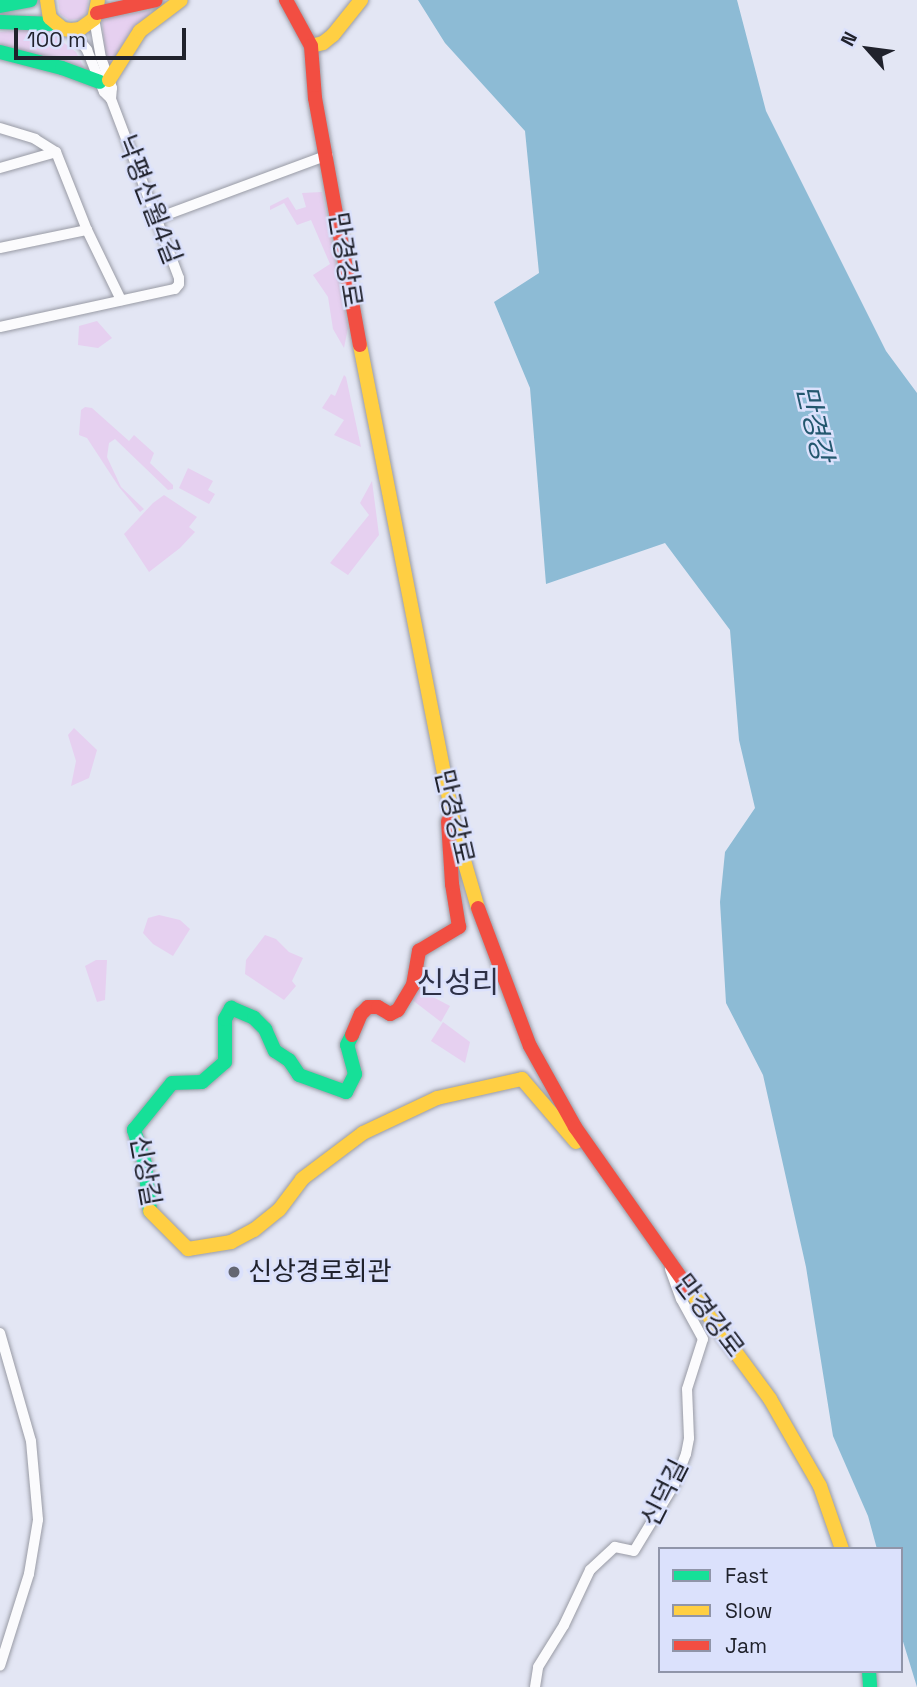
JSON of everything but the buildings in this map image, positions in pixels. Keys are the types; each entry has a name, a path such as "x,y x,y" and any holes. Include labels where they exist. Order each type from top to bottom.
{"street":[{"path":"0,6 30,0"},
{"path":"47,0 47,10 55,24"},
{"path":"0,22 55,24 71,30 80,29 96,11 156,0"},
{"path":"0,52 104,81 140,31 181,0"},
{"name":"만경강로","path":"286,0 311,46 315,98 328,155 357,332 447,788 474,897 511,1002 536,1058 575,1127 614,1186 782,1419 827,1500 841,1547"},
{"path":"311,46 323,43 333,35 361,0"},
{"name":"낙평신월4길","path":"96,11 104,81"},
{"name":"낙평신월4길","path":"0,327 175,289 179,284 180,278 104,81 87,50 71,30"},
{"path":"0,128 35,139 56,152 87,230 121,300"},
{"path":"0,168 56,152"},
{"path":"155,219 328,155"},
{"path":"0,248 87,230"},
{"name":"신상길","path":"447,788 448,850 459,927 419,951 412,985 398,1010 390,1014 378,1007 368,1007 361,1014 347,1045 354,1063 355,1074 351,1085 346,1092 299,1075 289,1060 275,1051 265,1029 254,1018 231,1008 225,1019 225,1062 202,1082 172,1083 134,1130 145,1164 150,1214 188,1249 231,1242 254,1230 279,1210 302,1179 363,1133 448,1094 522,1079 614,1186"},
{"name":"신덕길","path":"535,1687 538,1667 564,1625 590,1570 615,1547 634,1551 674,1485 686,1454 689,1438 687,1389 703,1339 681,1299 666,1259"},
{"path":"0,1333 31,1441 38,1520 29,1574 0,1666"}],"shaded area":[{"path":"58,0 88,0 87,12 80,19 69,20 60,14"},
{"path":"150,10 150,15 129,33 114,63 110,65 106,62 102,19"},
{"path":"28,29 56,37 76,52 86,72 39,55 0,46 0,32"},
{"path":"322,192 348,328 344,348 333,329 328,297 313,275 330,264 311,220 297,225 284,203 270,210 270,206 288,197 296,210 306,207 302,193"},
{"path":"97,321 112,338 98,348 78,345 79,326"},
{"path":"344,375 361,447 334,435 344,420 322,408 331,394 335,396"},
{"path":"85,407 92,408 129,441 134,435 154,453 150,463 173,485 173,489 168,490 115,439 109,443 107,457 121,487 144,509 140,512 119,487 87,438 79,435 81,410"},
{"path":"188,468 213,481 208,490 215,494 209,504 179,488"},
{"path":"372,481 379,535 348,575 330,563 369,515 360,503"},
{"path":"164,495 197,517 189,527 195,532 180,548 149,572 124,534"},
{"path":"74,728 97,750 89,778 71,786 76,761 68,735"},
{"path":"159,915 180,920 190,929 173,956 153,944 143,933 148,918"},
{"path":"265,935 276,939 289,952 303,958 292,981 296,986 284,1000 245,974 246,960"},
{"path":"96,960 107,960 105,1000 97,1002 85,966"},
{"path":"416,988 450,1006 441,1022 411,999"},
{"path":"443,1022 470,1042 465,1063 431,1041"}],"water":[{"name":"만경강","path":"418,0 737,0 766,111 886,351 917,393 917,1687 903,1642 903,1547 876,1547 868,1516 833,1436 806,1267 763,1075 726,1003 720,902 725,852 755,808 739,740 730,630 665,543 546,584 530,388 494,302 539,273 525,131 445,43"}],"traffic: fast":[{"path":"0,6 30,0"},
{"path":"0,22 55,24"},
{"path":"0,52 62,68 100,82"},
{"path":"150,1211 145,1164 134,1130 172,1083 202,1082 225,1062 225,1019 231,1008 254,1018 265,1029 275,1051 289,1060 299,1075 346,1092 355,1074 347,1045 352,1035"},
{"path":"869,1673 870,1687"}],"traffic: slow":[{"path":"47,0 50,18 63,29 71,30 80,29 94,19 98,0"},
{"path":"109,80 140,31 181,0"},
{"path":"311,46 323,43 333,35 361,0"},
{"path":"360,345 456,833 478,908"},
{"path":"150,1211 188,1249 231,1242 254,1230 279,1210 302,1179 363,1133 437,1098 522,1079 576,1142"},
{"path":"689,1289 770,1399 820,1486 841,1547"}],"traffic: jam":[{"path":"97,13 156,0"},
{"path":"286,0 311,46 315,98 360,345"},
{"path":"352,1035 361,1014 368,1007 378,1007 390,1014 398,1010 413,985 419,951 459,927 452,884 448,821"},
{"path":"478,908 530,1046 575,1127 689,1289"}],"place":[{"name":"신상경로회관","path":"234,1272"}],"district":[{"name":"신성리","path":"458,983"}]}
